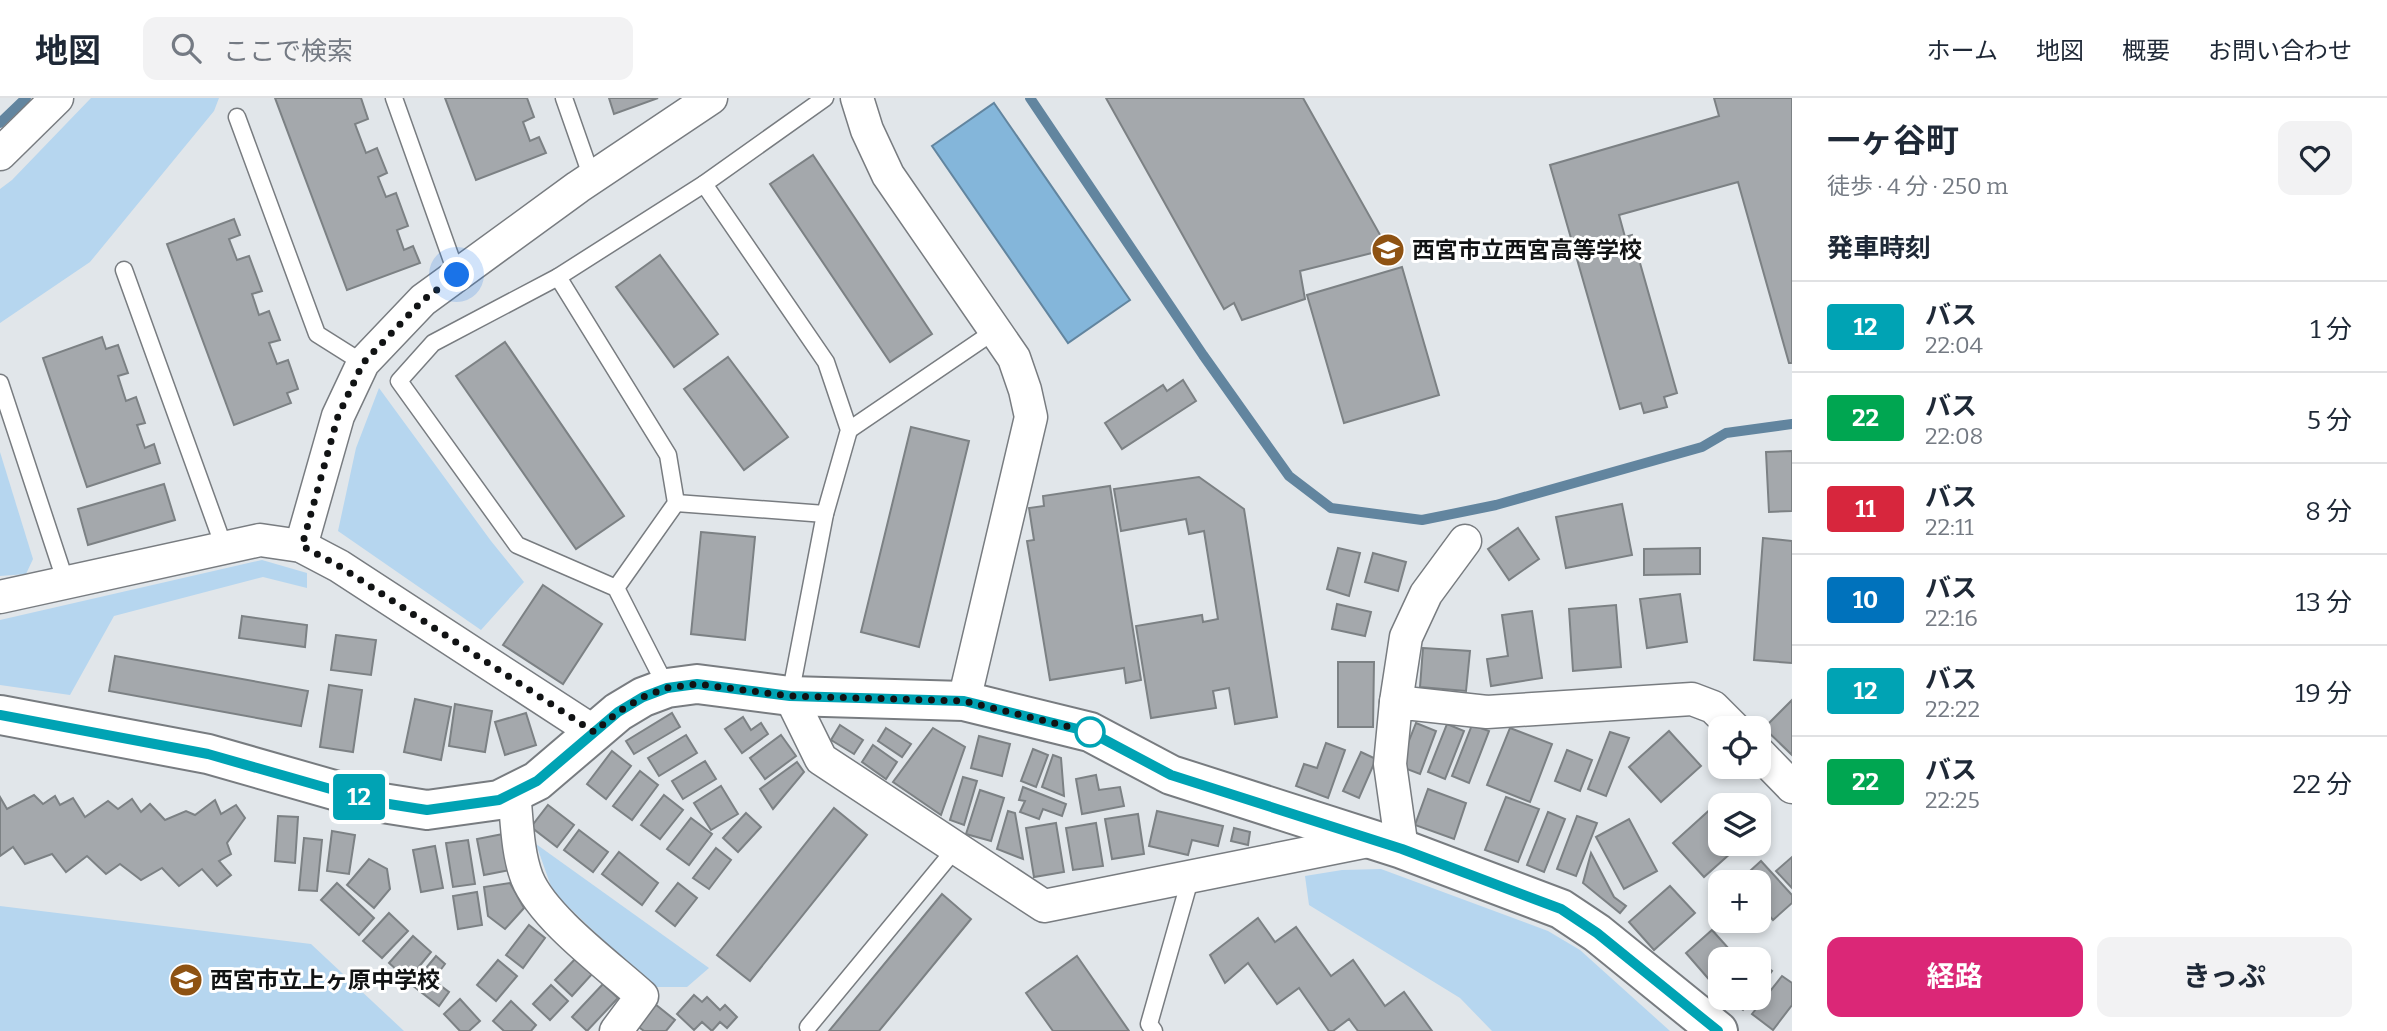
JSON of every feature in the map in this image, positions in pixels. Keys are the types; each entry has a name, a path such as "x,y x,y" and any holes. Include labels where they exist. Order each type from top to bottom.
{"street":[{"path":"0,154 57,98"},
{"path":"302,546 338,416 363,363 423,300 592,178 711,98"},
{"path":"857,98 867,130 888,175 1014,358 1026,390 1031,417 964,701"},
{"path":"0,597 260,540 302,546 339,566 594,732"},
{"path":"1388,844 1395,702 1406,637 1426,593 1465,541"},
{"path":"0,715 208,754 376,802 427,810 499,800 537,781 618,712 643,697 667,688 697,684 790,696 964,701 1090,732 1171,775 1388,844 1561,909 1597,933 1718,1031"},
{"path":"790,696 821,759 1044,906 1191,876 1388,844"},
{"path":"1395,702 1487,712 1692,699 1713,707 1722,716"},
{"path":"1771,765 1792,787"},
{"path":"514,792 519,841 527,877 544,908 642,996 616,1031"}],"lane":[{"path":"394,98 457,275"},
{"path":"564,98 592,178"},
{"path":"667,688 616,588 517,545 399,381 433,343 558,277 704,184 825,98"},
{"path":"237,117 317,334 363,363"},
{"path":"704,184 826,362 849,430 825,514 790,696"},
{"path":"124,270 225,547"},
{"path":"558,277 668,456 676,503 616,588"},
{"path":"849,430 996,330"},
{"path":"0,383 66,583"},
{"path":"676,503 825,514"},
{"path":"808,1027 956,848"},
{"path":"1154,1031 1149,1024 1191,876"}],"shaded area":[{"path":"91,98 219,98 214,111 90,262 0,323 0,189 12,180"},
{"path":"994,103 1130,300 1068,343 932,146"},
{"path":"379,388 524,582 481,630 338,531 356,448"},
{"path":"0,452 33,559 26,574 0,576"},
{"path":"262,560 307,573 307,588 263,577 114,616 70,695 0,685 0,620"},
{"path":"536,844 709,968 687,987 652,987 553,892"},
{"path":"1381,869 1548,931 1580,950 1670,1031 1492,1031 1460,998 1309,905 1305,876 1342,870"},
{"name":"西宮市立上ヶ原中学校","path":"0,906 311,944 404,1031 0,1031"}],"building":[{"path":"275,98 361,98 368,119 355,124 366,153 377,148 387,173 378,177 386,197 396,193 408,226 397,230 404,250 413,246 420,263 347,290"},
{"path":"445,98 527,98 534,117 523,122 530,141 539,137 546,153 476,180"},
{"path":"609,98 658,98 614,114"},
{"path":"1106,98 1303,98 1388,249 1300,271 1305,299 1242,320 1234,303 1224,309"},
{"path":"1714,98 1792,98 1792,363 1789,363 1738,182 1619,215 1625,237 1632,235 1677,393 1664,397 1667,407 1644,413 1641,403 1620,409 1550,165 1719,116"},
{"path":"813,155 932,334 890,362 770,184"},
{"path":"234,219 240,235 229,239 237,260 249,256 262,291 252,294 259,315 269,311 280,340 269,343 277,364 288,360 298,389 287,393 291,403 234,425 167,244"},
{"path":"660,255 718,334 674,367 616,287"},
{"path":"1402,267 1439,395 1344,423 1307,295"},
{"path":"102,337 106,349 118,345 128,373 118,376 126,401 136,397 145,423 137,425 145,448 154,444 160,463 87,487 43,358"},
{"path":"505,342 624,516 576,549 456,376"},
{"path":"728,357 788,437 744,470 684,389"},
{"path":"1183,380 1196,401 1122,449 1105,423 1163,385 1167,391"},
{"path":"911,427 969,441 919,647 861,632"},
{"path":"1792,451 1792,511 1769,512 1766,452"},
{"path":"1199,477 1244,509 1277,717 1235,724 1229,688 1213,691 1216,708 1151,718 1136,626 1202,615 1203,622 1218,619 1204,531 1189,534 1186,519 1121,531 1114,489"},
{"path":"164,484 175,520 88,545 78,509"},
{"path":"1110,486 1141,680 1126,683 1124,668 1050,680 1027,541 1034,540 1029,508 1044,506 1043,496"},
{"path":"1622,504 1632,555 1566,568 1556,517"},
{"path":"1518,528 1539,559 1509,580 1488,549"},
{"path":"701,532 755,537 745,640 691,634"},
{"path":"1763,538 1792,541 1792,663 1754,660"},
{"path":"1338,548 1360,553 1349,596 1327,589"},
{"path":"1700,548 1700,574 1644,575 1644,549"},
{"path":"1373,553 1406,562 1398,591 1365,582"},
{"path":"543,585 602,624 563,684 503,645"},
{"path":"1680,594 1687,642 1647,648 1640,599"},
{"path":"1337,604 1371,612 1365,636 1332,629"},
{"path":"1616,605 1621,667 1573,671 1569,609"},
{"path":"1532,611 1542,678 1491,686 1487,659 1508,656 1502,615"},
{"path":"242,616 307,625 305,647 239,638"},
{"path":"336,635 376,640 371,675 331,670"},
{"path":"1423,648 1470,651 1466,691 1420,687"},
{"path":"115,656 308,691 301,726 109,691"},
{"path":"1338,662 1374,662 1373,727 1338,727"},
{"path":"329,685 362,690 353,752 320,747"},
{"path":"415,699 451,707 441,760 404,752"},
{"path":"1792,700 1792,755 1771,735 1771,721"},
{"path":"455,704 492,711 485,752 449,746"},
{"path":"526,713 536,745 505,755 495,722"},
{"path":"672,713 680,727 634,754 626,741"},
{"path":"743,717 751,730 761,723 768,734 742,753 725,729"},
{"path":"1416,723 1436,731 1420,774 1399,766"},
{"path":"1447,724 1464,731 1445,779 1428,772"},
{"path":"840,725 863,740 854,754 831,740"},
{"path":"1472,725 1489,731 1469,783 1452,776"},
{"path":"886,728 911,744 902,757 878,741"},
{"path":"933,728 965,747 941,815 893,782"},
{"path":"1510,728 1552,744 1530,802 1487,785"},
{"path":"1669,731 1701,766 1661,802 1629,767"},
{"path":"1610,732 1629,738 1606,796 1588,789"},
{"path":"686,735 697,753 659,776 648,758"},
{"path":"781,735 796,756 765,779 750,758"},
{"path":"979,736 1010,744 1002,776 971,768"},
{"path":"1326,743 1345,750 1328,798 1296,786 1304,764 1317,768"},
{"path":"873,745 897,762 886,779 862,762"},
{"path":"1033,749 1048,755 1036,787 1021,781"},
{"path":"1567,750 1592,760 1580,791 1555,781"},
{"path":"612,751 631,766 606,799 587,784"},
{"path":"1361,752 1376,759 1359,798 1343,791"},
{"path":"1053,755 1061,758 1064,796 1042,787"},
{"path":"705,761 716,779 683,799 672,781"},
{"path":"797,762 804,772 773,809 760,789"},
{"path":"640,771 658,785 632,820 613,806"},
{"path":"1096,775 1099,790 1120,787 1124,806 1082,814 1076,779"},
{"path":"963,777 977,781 964,825 950,820"},
{"path":"721,786 738,814 711,830 694,803"},
{"path":"1023,787 1066,804 1062,816 1043,809 1039,819 1020,812 1025,801 1019,800"},
{"path":"1428,789 1466,803 1454,839 1415,825"},
{"path":"980,790 1004,798 991,841 966,834"},
{"path":"34,795 43,804 55,796 60,805 73,798 85,817 108,801 118,809 132,799 141,812 150,804 165,820 186,811 195,815 215,800 221,814 236,805 245,818 227,843 231,854 219,861 231,875 217,886 202,869 179,886 162,868 141,880 120,864 106,874 87,856 66,872 52,854 25,864 13,847 0,856 0,797 7,809"},
{"path":"664,795 683,810 660,839 641,825"},
{"path":"1506,797 1539,809 1518,862 1485,850"},
{"path":"548,805 574,825 557,847 531,827"},
{"path":"834,808 867,835 750,981 717,955"},
{"path":"1008,811 1015,813 1023,859 997,849"},
{"path":"1157,811 1223,826 1218,846 1192,840 1188,855 1149,846"},
{"path":"1708,811 1708,856 1728,856 1712,870 1708,870 1704,877 1673,843"},
{"path":"1548,812 1565,819 1544,872 1527,865"},
{"path":"746,813 761,827 738,852 723,838"},
{"path":"1138,814 1144,854 1112,859 1105,819"},
{"path":"278,816 298,817 295,863 275,861"},
{"path":"1577,816 1597,823 1576,876 1557,869"},
{"path":"691,818 712,834 689,865 667,849"},
{"path":"1629,819 1657,871 1624,889 1596,837"},
{"path":"1056,823 1064,872 1034,877 1026,828"},
{"path":"1096,823 1103,866 1073,870 1066,828"},
{"path":"1234,828 1250,832 1248,845 1231,841"},
{"path":"579,830 608,852 593,872 564,850"},
{"path":"332,831 355,835 349,874 327,871"},
{"path":"503,834 510,870 484,875 477,839"},
{"path":"304,838 322,840 317,891 299,890"},
{"path":"468,840 475,884 453,887 446,843"},
{"path":"435,846 443,888 421,892 413,850"},
{"path":"716,848 731,860 709,889 693,878"},
{"path":"619,852 658,883 642,905 602,874"},
{"path":"1591,853 1614,897 1626,906 1620,913 1583,883"},
{"path":"1792,857 1792,888 1776,871"},
{"path":"369,859 387,869 390,889 374,908 347,885"},
{"path":"1761,861 1769,870 1751,870"},
{"path":"1771,872 1792,895 1792,903 1773,920"},
{"path":"337,883 374,918 359,935 321,900"},
{"path":"510,883 524,908 505,929 488,916 484,887"},
{"path":"678,883 697,898 675,926 656,911"},
{"path":"1670,886 1695,913 1654,950 1629,922"},
{"path":"477,892 482,925 458,929 453,896"},
{"path":"942,894 971,919 879,1031 829,1031"},
{"path":"389,913 408,931 382,958 363,941"},
{"path":"1258,918 1275,942 1296,927 1331,976 1353,960 1385,1006 1404,992 1432,1031 1358,1031 1349,1019 1329,1031 1299,988 1277,1004 1248,963 1225,983 1210,955"},
{"path":"529,925 545,938 523,968 506,955"},
{"path":"1709,933 1715,933 1727,947 1708,947 1708,978 1686,953"},
{"path":"413,936 431,952 408,980 389,963"},
{"path":"436,956 445,964 433,980 449,992 439,1006 412,985"},
{"path":"1077,956 1129,1031 1053,1031 1026,993"},
{"path":"577,957 593,973 572,996 555,980"},
{"path":"498,960 517,976 496,1001 477,985"},
{"path":"1782,976 1792,983 1792,1005 1773,1030 1752,1014 1755,1010 1771,1010 1771,990"},
{"path":"603,984 618,998 587,1031 572,1017"},
{"path":"551,985 568,1001 550,1020 533,1004"},
{"path":"694,995 702,1002 707,997 720,1010 725,1005 737,1017 727,1028 720,1022 712,1031 702,1022 694,1030 677,1014"},
{"path":"460,999 480,1021 469,1031 460,1031 444,1014"},
{"path":"650,1000 675,1020 666,1031 644,1031 632,1022"},
{"path":"511,1001 536,1025 531,1031 504,1031 493,1021"}],"waterway":[{"path":"0,123 26,98"},
{"path":"1030,98 1203,355 1289,476 1331,508 1422,520 1496,505 1702,447 1726,433 1792,424"}],"bus line":[{"name":"12","path":"0,715 208,754 376,802 427,810 499,800 537,781 618,712 643,697 667,688 697,684 790,696 964,701 1090,732 1171,775 1402,849 1561,909 1597,933 1718,1031"}],"place":[{"name":"西宮市立西宮高等学校","path":"1388,250"},
{"name":"西宮市立上ヶ原中学校","path":"186,980"}],"route":[{"path":"457,275 423,300 363,363 338,416 302,546 339,566 594,732 618,712 643,697 667,688 697,684 790,696 964,701 1090,732"}]}
